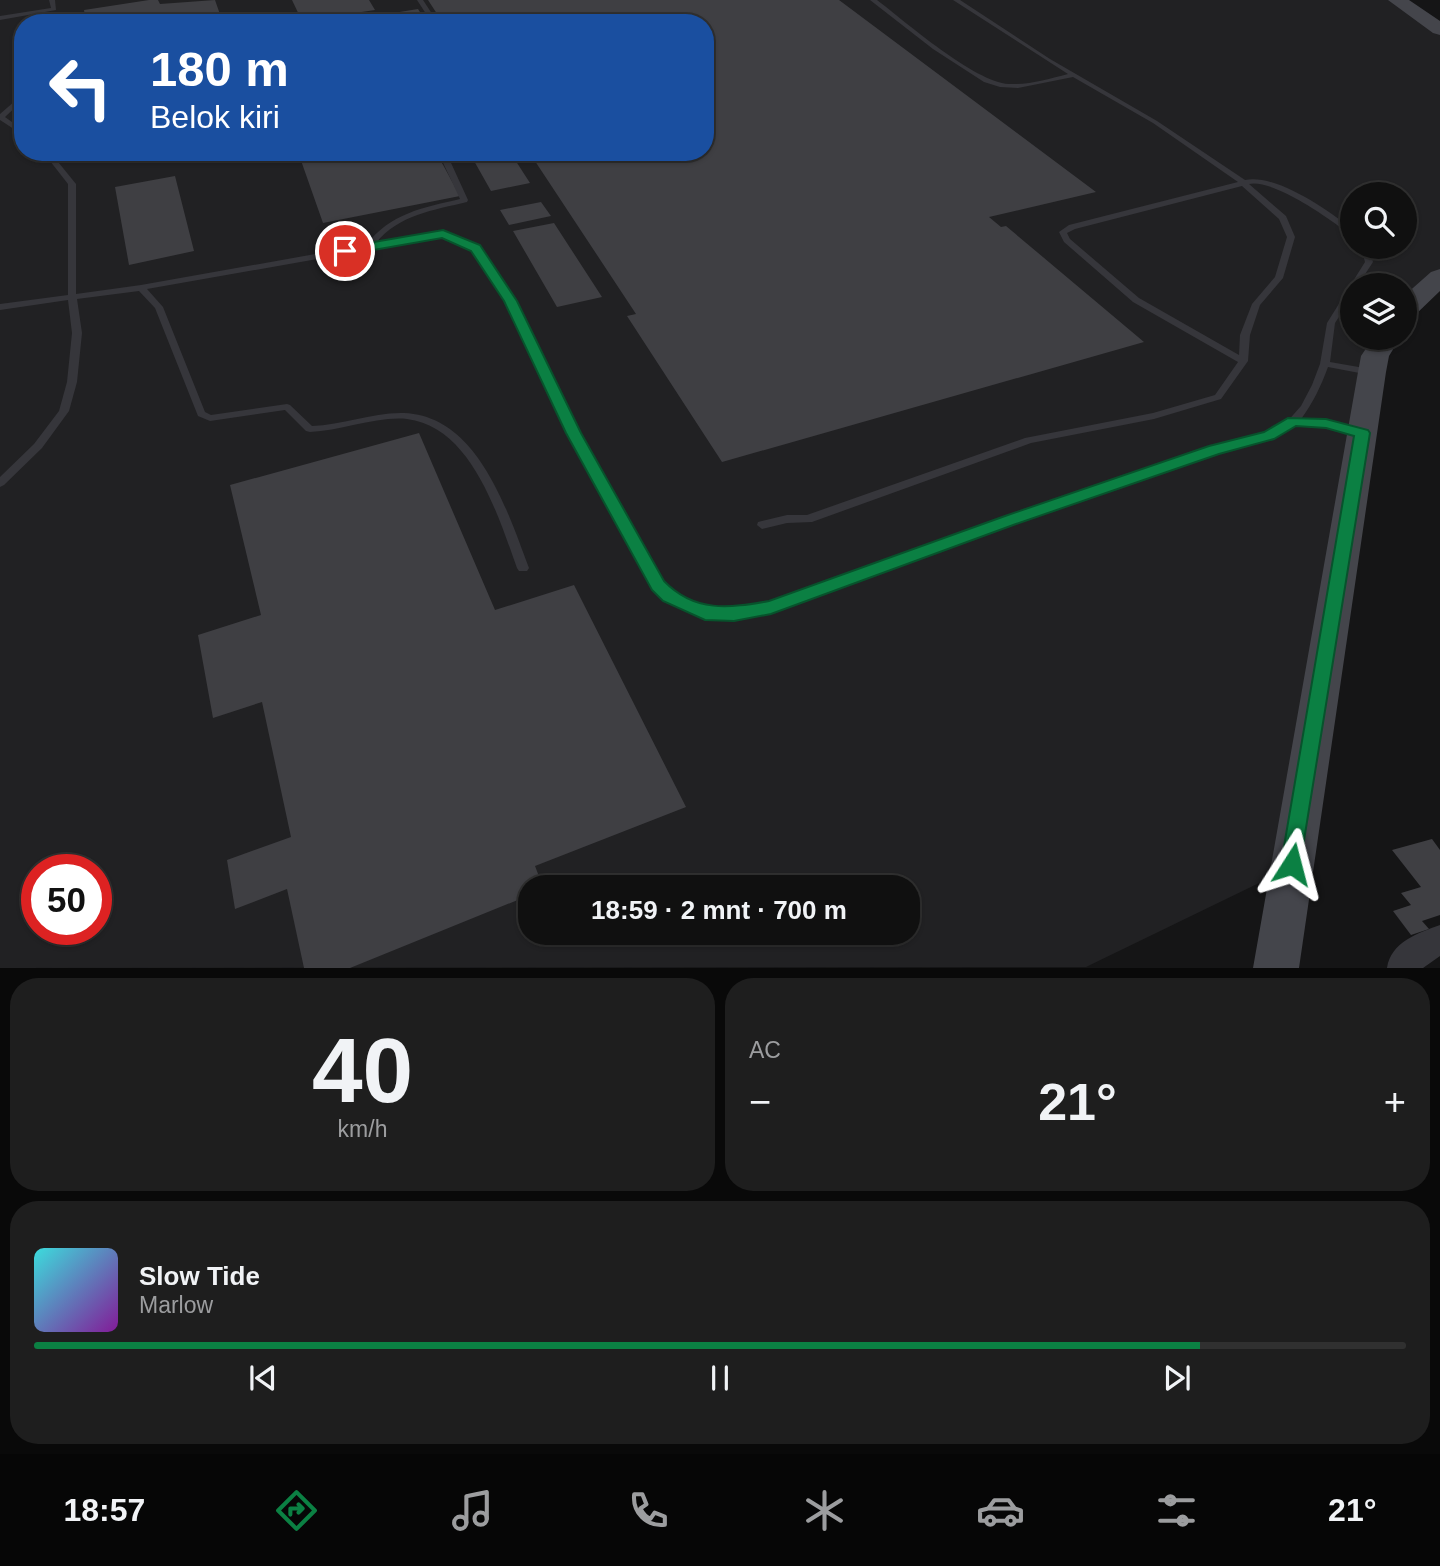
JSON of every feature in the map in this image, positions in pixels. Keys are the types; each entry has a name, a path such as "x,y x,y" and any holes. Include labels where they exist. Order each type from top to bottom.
{"main road":[{"path":"1396,0 1440,29"},
{"path":"1417,299 1440,277"},
{"path":"1276,968 1372,372 1379,350"}],"street":[{"path":"1403,968 1403,964 1421,948 1440,940"}],"lane":[{"path":"52,0 54,14"},
{"path":"873,0 978,77 1000,85 1020,86 1075,75"},
{"path":"762,525 787,519 808,519 1029,440 1154,416 1218,397 1243,361 1245,335 1256,304 1279,278 1291,237 1283,218 1243,182 1155,122 956,0"},
{"path":"24,14 54,9"},
{"path":"1,117 14,105"},
{"path":"0,483 38,446 64,411 72,382 77,333 72,297 72,184 53,161"},
{"path":"370,246 380,230 412,214 464,200 446,161"},
{"path":"1243,361 1136,300 1067,240 1063,232 1072,227 1255,180 1279,186 1340,224"},
{"path":"0,307 141,288 443,234 476,248 511,301 573,433 658,585 669,596 705,613 734,614 771,608 1011,520 1214,450 1269,435 1293,421 1305,407 1325,364 1331,323 1340,309"},
{"path":"141,288 159,307 201,414 210,418 287,407 310,429 404,416 431,420 452,437 486,475 523,568"},
{"path":"1325,364 1372,372"},
{"path":"1293,421 1326,424 1362,433"}],"shaded area":[{"path":"0,0 1389,0 1440,30 1440,273 1417,295 1417,273 1340,273 1340,350 1374,350 1284,871 1086,967 0,968"}],"building":[{"path":"149,0 158,0 160,4 215,0 220,14 85,14 84,10"},
{"path":"292,0 369,0 375,10 348,14 299,14"},
{"path":"428,0 839,0 1096,192 989,217 1001,227 1006,226 1144,342 722,462 627,316 636,314 535,161 714,161 714,14 437,14"},
{"path":"418,9 421,14 387,14"},
{"path":"301,161 441,161 460,196 323,223"},
{"path":"474,161 516,161 530,183 491,191"},
{"path":"175,176 194,251 129,265 115,187"},
{"path":"541,202 551,216 509,225 500,210"},
{"path":"554,223 602,297 557,307 513,231"},
{"path":"419,433 495,610 574,585 686,807 535,866 538,875 518,875 518,900 350,968 304,968 287,889 235,909 227,860 291,837 262,702 213,718 198,635 261,615 230,485"},
{"path":"1432,839 1440,850 1440,915 1422,921 1429,929 1411,935 1393,911 1411,905 1401,893 1421,887 1392,850"}],"route":[{"path":"345,251 443,234 465,241 476,248 511,301 573,433 646,566 669,596 705,613 734,614 771,608 1011,520 1214,450 1269,435 1293,421 1326,424 1362,433 1292,864"}]}
